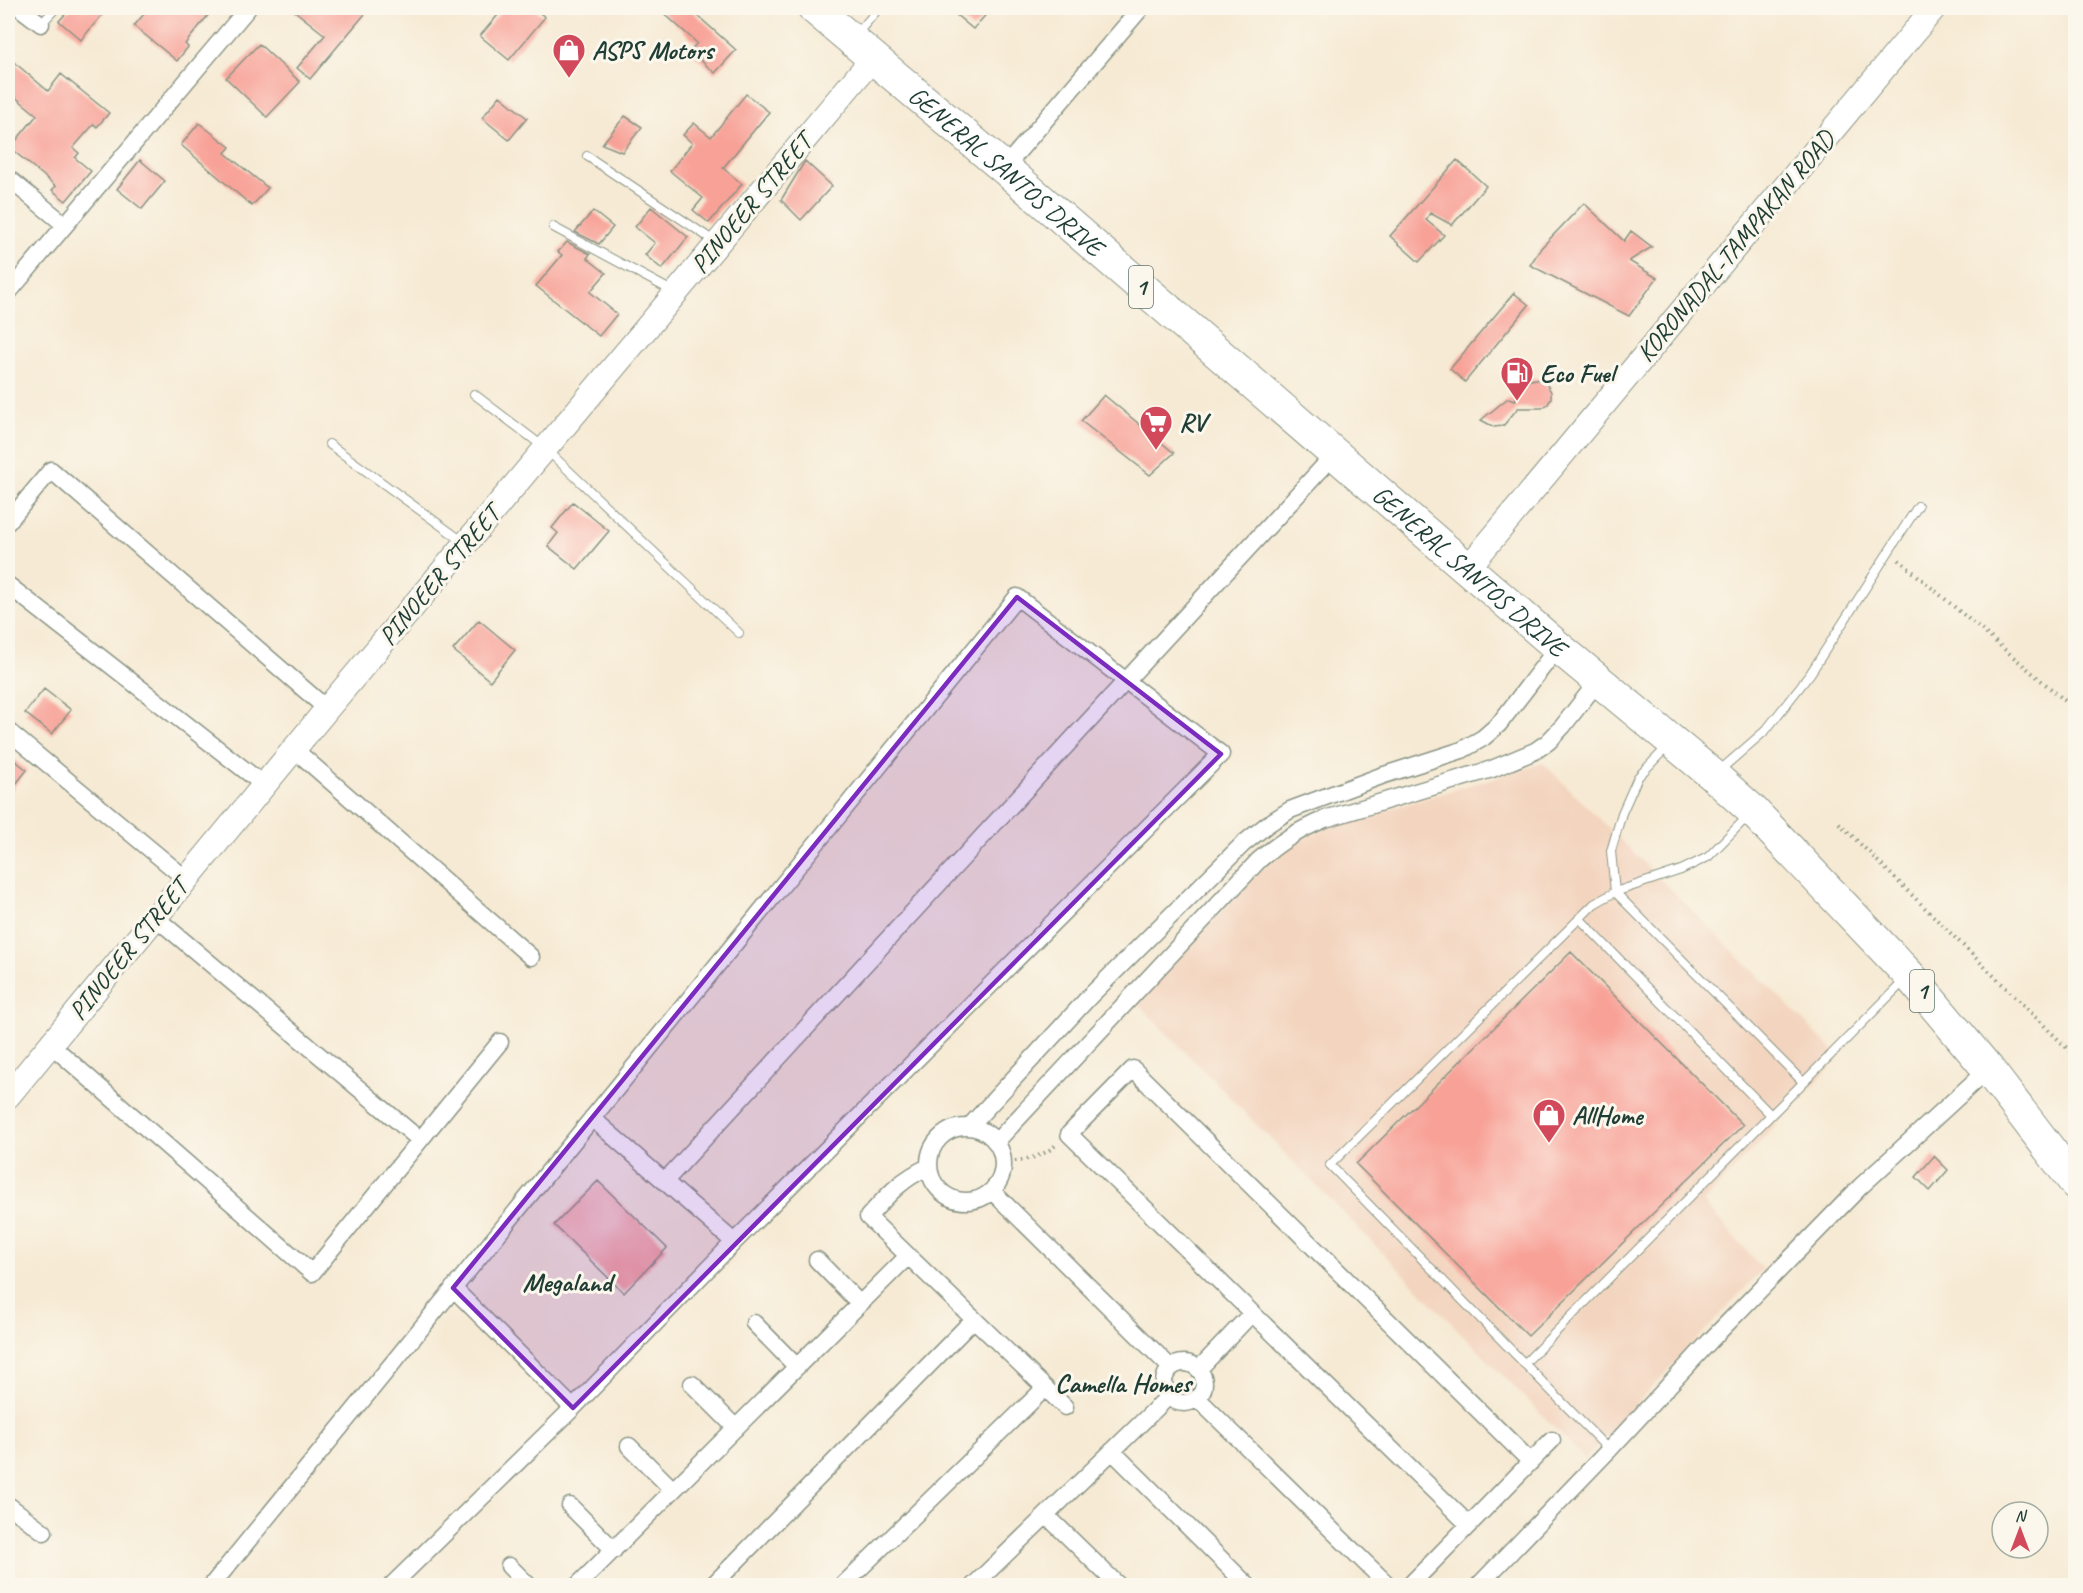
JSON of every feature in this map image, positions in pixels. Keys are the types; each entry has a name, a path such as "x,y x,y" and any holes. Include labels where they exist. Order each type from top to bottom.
{"highway":[{"name":"GENERAL SANTOS DRIVE","path":"814,8 1004,168 1558,647 1754,810 1909,975 1988,1069 2076,1184"}],"main road":[{"name":"KORONADAL-TAMPAKAN ROAD","path":"1467,569 1934,8"},
{"name":"PINOEER STREET","path":"8,1096 327,709 718,243 862,49"}],"street":[{"path":"20,8 41,24"},
{"path":"8,293 248,8"},
{"path":"1004,168 1141,8"},
{"path":"8,178 64,224"},
{"path":"665,1181 1334,455"},
{"path":"8,522 51,470 327,709"},
{"path":"8,585 264,785"},
{"path":"211,1586 1017,597 1221,754 734,1242 573,1408 391,1586"},
{"path":"969,1127 1090,996 1243,844 1290,810 1318,798 1462,750 1483,738 1499,724 1558,647"},
{"path":"996,1142 1259,860 1280,841 1300,829 1325,819 1492,769 1535,751 1563,726 1598,681"},
{"path":"8,731 186,879"},
{"path":"294,749 531,957"},
{"path":"155,917 420,1140"},
{"path":"50,1044 312,1273 500,1042"},
{"path":"1469,1525 1069,1134 1133,1069 1531,1462"},
{"path":"1478,1586 1610,1450 1710,1341 1860,1187 1988,1069"},
{"path":"592,1118 734,1242"},
{"path":"969,1127 989,1134 996,1142 1004,1162 999,1182 984,1197 974,1201 952,1199 936,1187 928,1167 933,1146 948,1131 969,1127"},
{"path":"928,1167 911,1175 897,1186 868,1217 1065,1407"},
{"path":"992,1191 1170,1367"},
{"path":"578,1586 908,1256"},
{"path":"816,1260 860,1304"},
{"path":"453,1288 573,1408"},
{"path":"1199,1369 1252,1313"},
{"path":"712,1586 974,1319"},
{"path":"754,1323 797,1367"},
{"path":"1185,1362 1199,1369 1204,1384 1197,1398 1183,1403 1168,1397 1163,1382 1170,1367 1185,1362"},
{"path":"692,1384 736,1428"},
{"path":"842,1586 1045,1388"},
{"path":"981,1583 1046,1515 1168,1397"},
{"path":"1197,1398 1389,1586"},
{"path":"1409,1586 1552,1440"},
{"path":"629,1446 673,1490"},
{"path":"1112,1450 1248,1586"},
{"path":"8,1505 44,1532"},
{"path":"570,1506 614,1550"},
{"path":"1046,1515 1119,1586"},
{"path":"509,1566 529,1586"}],"lane":[{"path":"41,24 56,8"},
{"path":"862,49 879,8"},
{"path":"587,156 718,243"},
{"path":"553,227 675,293"},
{"path":"474,394 545,448 739,633"},
{"path":"329,444 465,544"},
{"path":"1714,776 1766,730 1796,693 1918,506"},
{"path":"1672,741 1638,777 1622,813 1611,851 1616,892 1803,1082"},
{"path":"1610,1450 1330,1164 1594,904 1616,892 1682,870 1708,857 1754,810"},
{"path":"1579,918 1771,1115"},
{"path":"1524,1364 1909,975"}],"path":[{"path":"1889,552 2076,710"},
{"path":"1839,823 2076,1057"},
{"path":"1004,1162 1021,1161 1038,1156 1051,1149 1069,1134"}],"highlighted area":[{"path":"1017,597 1221,754 573,1408 453,1288"}],"shaded area":[{"path":"1543,763 1840,1057 1703,1202 1763,1269 1585,1459 1136,1002 1277,853 1299,840 1332,826"}],"building":[{"path":"71,8 108,8 81,40 59,21"},
{"path":"149,8 214,8 185,44 188,47 177,61 134,26"},
{"path":"291,8 370,8 310,79 297,68 325,35"},
{"path":"504,8 533,8 545,17 509,60 480,36"},
{"path":"658,8 689,8 736,50 715,73 690,51 697,43"},
{"path":"948,8 992,8 973,29"},
{"path":"259,44 300,82 267,117 226,78"},
{"path":"8,57 48,91 61,74 109,113 97,127 94,124 73,148 79,153 75,158 91,171 66,201 52,190 56,186 10,148 37,115 8,91"},
{"path":"746,94 769,112 723,168 742,184 709,223 693,210 703,198 670,171 692,143 683,135 694,123 711,137"},
{"path":"500,96 527,118 509,140 482,118"},
{"path":"625,116 642,127 622,152 602,144"},
{"path":"199,123 230,147 225,153 268,188 252,206 181,145"},
{"path":"140,160 165,181 142,209 117,189"},
{"path":"1457,160 1486,186 1452,225 1430,213 1426,220 1444,235 1419,262 1390,236"},
{"path":"805,161 832,186 801,220 781,200"},
{"path":"1584,203 1624,241 1631,231 1652,247 1629,261 1657,278 1629,316 1530,265 1541,248"},
{"path":"651,207 688,237 662,269 645,255 655,243 635,227"},
{"path":"593,211 613,227 599,244 575,232"},
{"path":"567,242 590,254 587,258 606,273 590,292 617,314 599,336 536,286 562,255 558,252"},
{"path":"1514,293 1529,305 1465,382 1450,369"},
{"name":"Eco Fuel","path":"1537,379 1546,383 1551,392 1548,404 1542,408 1518,408 1503,426 1494,427 1481,420 1508,398 1515,400 1525,384"},
{"path":"1104,395 1174,453 1150,475 1081,421"},
{"path":"573,502 609,531 577,569 548,546 558,533 552,528"},
{"path":"479,620 515,650 490,681 453,650"},
{"path":"44,689 71,710 52,734 25,713"},
{"path":"8,755 27,770 8,794"},
{"path":"1571,952 1743,1125 1528,1336 1356,1164"},
{"path":"1934,1156 1948,1170 1930,1191 1916,1177"},
{"path":"598,1181 667,1248 624,1293 554,1225"}],"place":[{"name":"ASPS Motors","path":"569,79"},
{"name":"Eco Fuel","path":"1517,402"},
{"name":"RV","path":"1156,451"},
{"name":"AllHome","path":"1549,1144"}],"district":[{"name":"Megaland","path":"567,1282"},
{"name":"Camella Homes","path":"1123,1383"}]}
